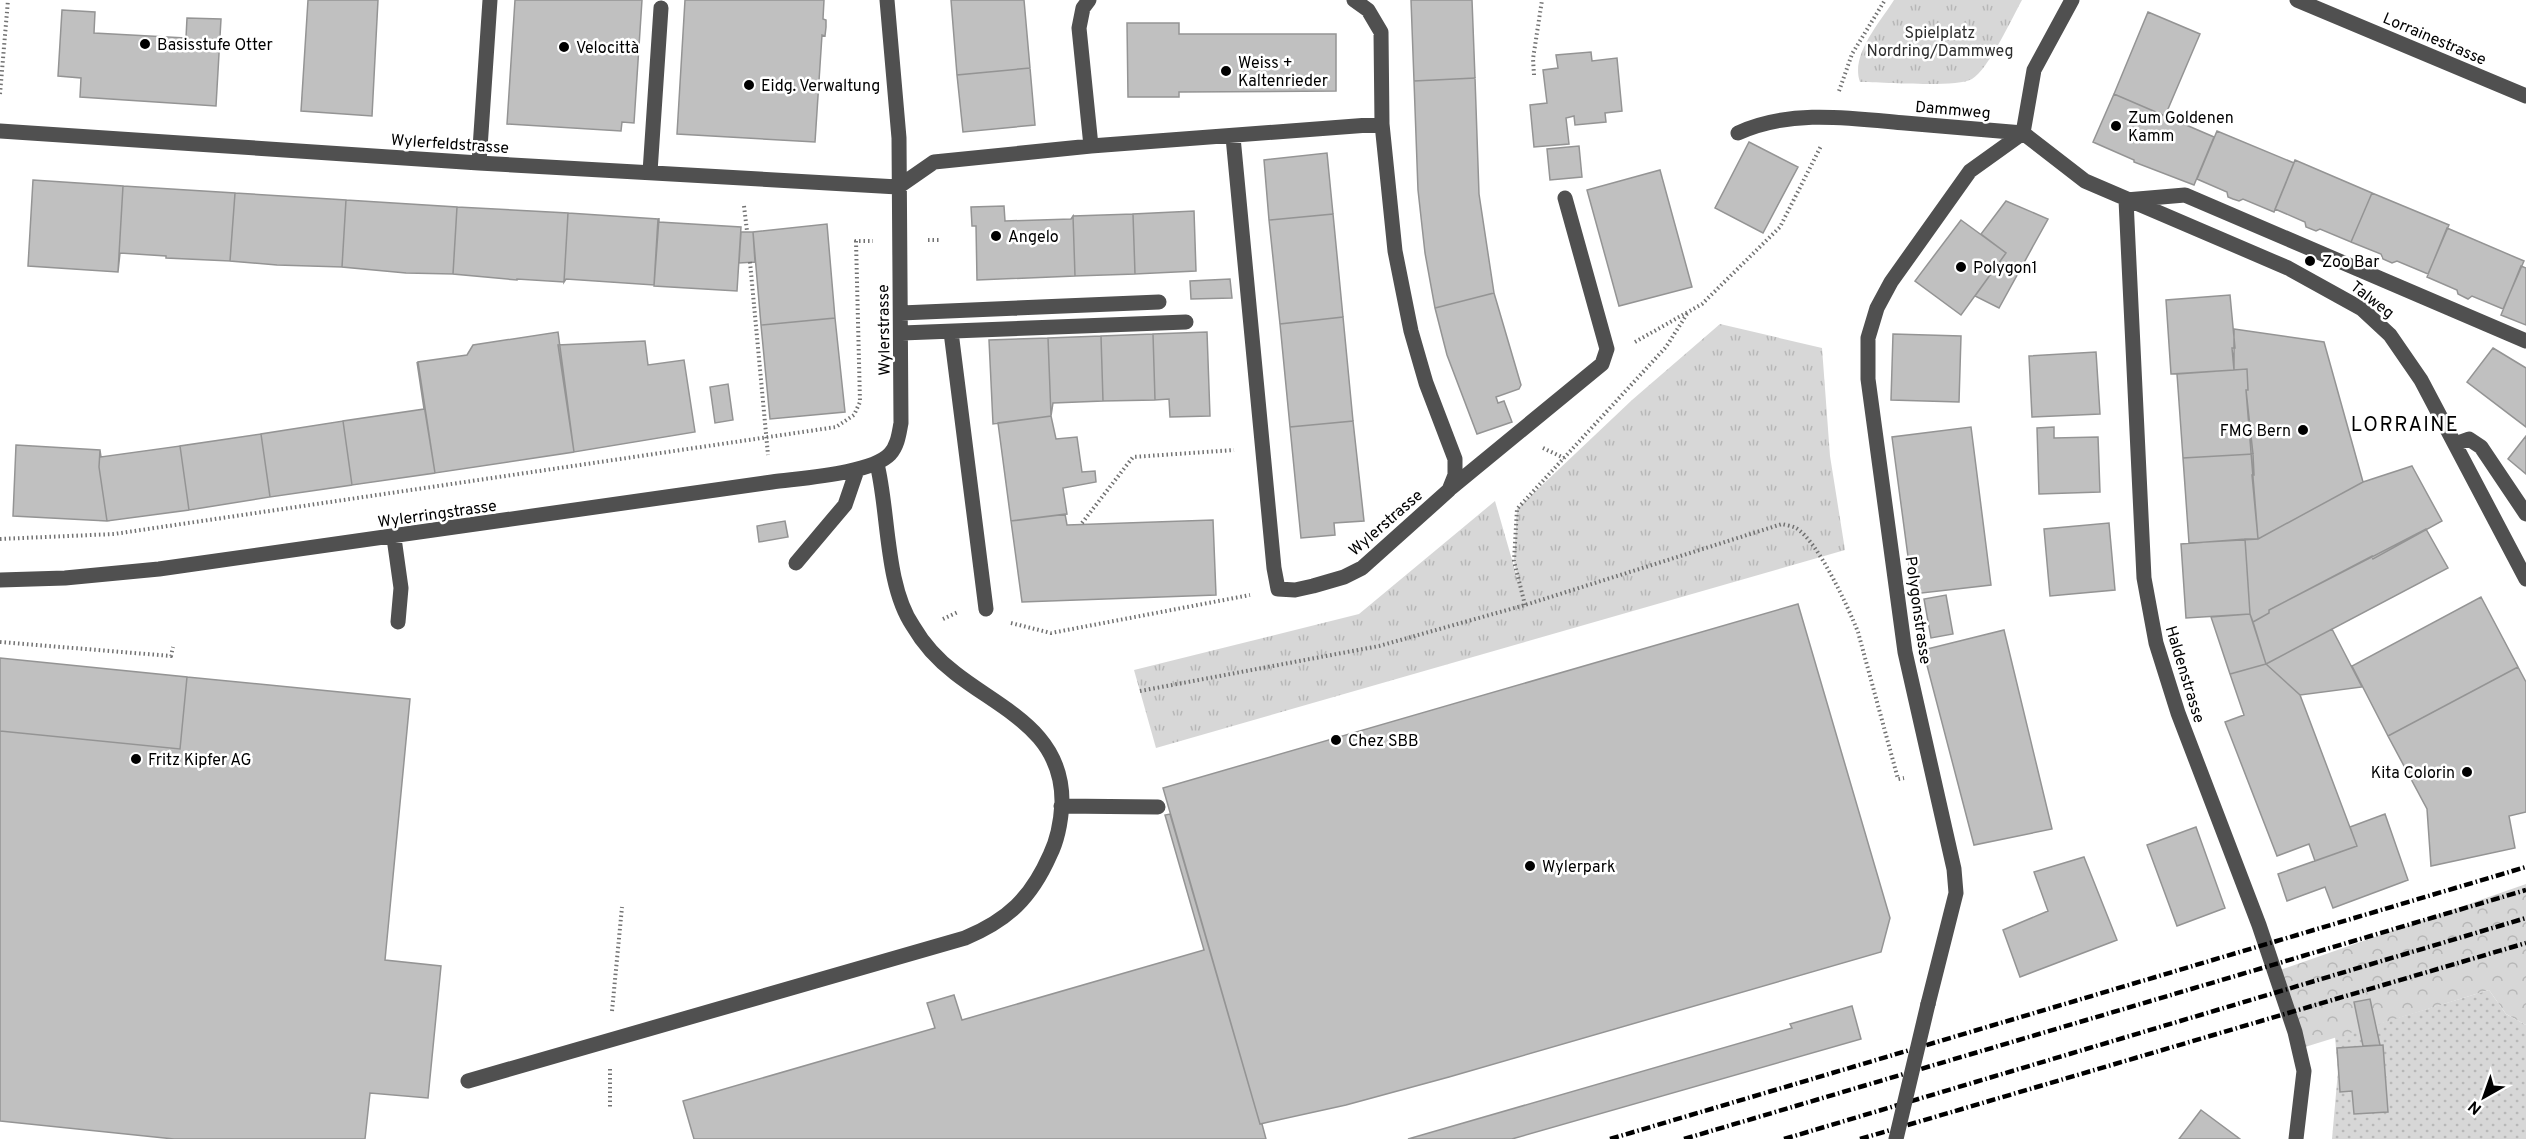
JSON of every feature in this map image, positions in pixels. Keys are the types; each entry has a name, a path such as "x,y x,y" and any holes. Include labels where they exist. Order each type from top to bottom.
{"street":[{"path":"479,163 490,0"},
{"name":"Wylerstrasse","path":"878,464 891,453 899,434 902,333 899,138 887,0"},
{"path":"1089,0 1083,8 1079,28 1091,146"},
{"name":"Wylerstrasse","path":"1278,590 1295,590 1314,586 1344,577 1362,568 1449,490 1455,475 1455,459 1426,382 1402,294 1390,209 1382,124 1381,32 1368,10 1354,0"},
{"path":"2023,133 2034,70 2072,0"},
{"name":"Lorrainestrasse","path":"2297,0 2526,96"},
{"path":"650,172 661,8"},
{"name":"Dammweg","path":"1738,133 1770,122 1833,116 2023,133"},
{"path":"898,187 934,162 1091,146 1382,124"},
{"name":"Wylerfeldstrasse","path":"0,131 479,163 898,187"},
{"name":"Talweg","path":"2023,133 2085,181 2288,268 2362,309 2390,335 2421,380 2526,579"},
{"name":"Polygonstrasse","path":"1896,1139 1956,892 1954,869 1905,652 1868,378 1868,338 1877,308 1891,282 1951,195 1970,171 2023,133"},
{"path":"1233,137 1278,590"},
{"path":"2126,200 2185,195 2526,341"},
{"path":"1449,490 1589,375 1603,360 1606,349 1565,198"},
{"name":"Haldenstrasse","path":"2126,200 2144,578 2156,643 2178,713 2259,925 2295,1032 2304,1071 2296,1139"},
{"path":"901,313 1159,302"},
{"path":"902,333 1186,322"},
{"path":"951,332 986,609"},
{"path":"2455,444 2469,439 2481,447 2526,514"},
{"path":"468,1081 872,966 986,930 1010,913 1034,887 1053,850 1059,828 1062,806 1060,779 1053,757 1044,743 1017,717 943,664 930,651 911,624 897,586 890,556 884,490 878,464"},
{"name":"Wylerringstrasse","path":"0,580 65,578 159,569 394,538 857,470 878,464"},
{"path":"796,563 845,505 857,470"},
{"path":"394,538 401,588 398,622"},
{"path":"1062,806 1158,807"}],"path":[{"path":"0,94 8,0"},
{"path":"1534,75 1533,59 1542,0"},
{"path":"1603,360 1702,304 1780,227 1823,143 1852,54 1885,0"},
{"path":"744,206 747,231"},
{"path":"0,539 114,534 827,429 842,423 857,409 861,397 856,241"},
{"path":"750,262 772,482"},
{"path":"1525,605 1514,561 1517,509 1666,347 1689,311"},
{"path":"1538,446 1564,458"},
{"path":"1082,523 1133,457 1264,448"},
{"path":"1140,691 1379,646 1525,605 1782,524 1796,528 1814,547 1849,608 1898,779 1932,772"},
{"path":"1000,621 1051,633 1278,590"},
{"path":"941,619 951,615"},
{"path":"0,642 171,656 173,647"},
{"path":"614,991 622,907"}],"green space":[{"name":"Spielplatz Nordring/Dammweg","path":"1894,0 2022,0 1992,55 1972,79 1964,82 1936,84 1860,82 1859,61 1863,50"},
{"path":"1720,324 1822,348 1830,456 1845,550 1156,748 1134,670 1359,614 1495,501 1519,584 1514,561 1517,509 1632,400"},
{"path":"2526,884 2526,1025 2506,1014 2489,990 2305,1047 2280,970"},
{"path":"2489,990 2506,1014 2526,1025 2526,1139 2332,1139 2338,1071 2335,1037"}],"building":[{"path":"308,0 378,0 372,116 301,111"},
{"path":"515,0 642,0 634,123 622,122 621,131 507,124"},
{"name":"Eidg. Verwaltung","path":"685,0 824,0 823,19 826,20 826,27 825,36 822,35 815,142 677,134"},
{"path":"951,0 1024,0 1030,68 957,75"},
{"path":"1411,0 1472,0 1475,78 1414,81"},
{"path":"62,10 95,12 94,33 186,38 187,18 221,19 216,106 80,97 81,78 58,76"},
{"path":"2148,12 2200,34 2165,116 2114,94"},
{"path":"1127,23 1179,23 1179,34 1336,34 1336,91 1179,92 1179,97 1128,97"},
{"path":"1591,52 1592,61 1617,58 1622,111 1605,113 1606,122 1575,125 1574,116 1566,118 1569,144 1534,147 1530,105 1547,103 1543,70 1558,68 1556,55"},
{"path":"1030,68 1035,125 963,132 957,75"},
{"path":"1475,78 1479,194 1494,293 1435,308 1425,253 1418,190 1414,81"},
{"path":"2114,94 2214,137 2194,185 2134,162 2093,142"},
{"path":"2217,131 2294,163 2274,212 2243,199 2239,201 2228,197 2227,192 2197,179"},
{"path":"1749,142 1798,167 1763,233 1715,208"},
{"path":"1579,146 1582,177 1550,180 1547,149"},
{"path":"1327,153 1333,214 1269,220 1264,160"},
{"path":"2295,160 2372,193 2351,242 2320,229 2316,231 2306,227 2305,222 2275,209"},
{"path":"1660,170 1692,287 1619,306 1587,190"},
{"path":"33,180 123,186 118,272 28,266"},
{"path":"123,186 235,193 230,261 120,253 118,272"},
{"path":"235,193 346,200 342,267 230,261"},
{"path":"2372,193 2449,225 2428,274 2397,261 2392,263 2383,259 2381,254 2351,242"},
{"path":"346,200 457,207 453,274 406,273 342,267"},
{"path":"2006,201 2048,219 1999,308 1975,296 2006,253 1981,234"},
{"path":"1004,206 1005,221 1071,219 1073,216 1075,276 977,280 976,226 972,226 971,207"},
{"path":"457,207 568,213 564,282 453,274"},
{"path":"1194,211 1196,271 1135,274 1133,214"},
{"path":"568,213 658,219 654,285 566,279 564,282"},
{"path":"1133,214 1135,274 1075,276 1073,216"},
{"path":"1333,214 1343,317 1280,324 1269,220"},
{"path":"659,218 659,222 741,227 737,291 654,286"},
{"name":"Polygon1","path":"1961,220 2006,253 1961,315 1915,281"},
{"path":"827,224 835,318 761,325 753,232"},
{"path":"2447,228 2524,261 2503,309 2472,296 2468,299 2458,294 2457,290 2427,277"},
{"path":"741,232 753,232 755,262 739,263"},
{"path":"2521,266 2526,268 2526,325 2501,315"},
{"path":"1230,279 1232,298 1191,299 1190,281"},
{"path":"1494,293 1521,385 1519,389 1496,397 1498,403 1504,401 1512,422 1477,434 1447,355 1435,308"},
{"path":"2230,295 2235,348 2232,348 2234,370 2171,374 2166,300"},
{"path":"1343,317 1353,421 1290,427 1280,324"},
{"path":"835,318 845,412 770,419 761,325"},
{"path":"2234,329 2324,342 2363,482 2258,539 2246,390 2248,390 2247,369 2234,370"},
{"path":"558,332 574,452 435,473 418,362 467,355 473,345"},
{"path":"1207,332 1210,416 1170,417 1169,399 1155,400 1153,334"},
{"path":"1153,334 1155,400 1103,401 1101,336"},
{"path":"1893,334 1961,336 1959,402 1891,400"},
{"path":"1101,336 1103,401 1053,403 1051,416 1048,338"},
{"path":"1048,338 1051,416 993,424 989,340"},
{"path":"645,341 648,365 684,360 695,432 574,452 558,345"},
{"path":"2493,348 2526,368 2526,427 2467,382"},
{"path":"2096,352 2100,414 2032,417 2029,356"},
{"path":"417,362 435,473 352,485 343,421 424,409"},
{"path":"2247,369 2248,390 2246,390 2253,454 2183,458 2177,374"},
{"path":"728,384 733,420 715,423 710,387"},
{"path":"1051,416 1056,439 1077,437 1082,472 1095,471 1096,482 1063,488 1067,514 1011,521 998,423"},
{"path":"343,421 352,485 270,497 261,434"},
{"path":"1353,421 1364,521 1334,523 1335,535 1301,538 1290,427"},
{"path":"1971,427 1991,585 1913,594 1892,437"},
{"path":"2054,427 2054,438 2098,437 2100,492 2039,494 2037,428"},
{"path":"261,434 270,497 189,510 180,446"},
{"path":"2526,436 2526,474 2508,459"},
{"path":"16,445 100,450 99,467 107,521 13,516"},
{"path":"180,446 189,510 107,521 99,467 100,450 101,457"},
{"path":"2253,454 2254,475 2252,475 2258,539 2189,543 2183,458"},
{"path":"2412,466 2442,521 2373,559 2372,556 2269,610 2269,613 2253,622 2250,614 2245,539 2258,539 2363,482"},
{"path":"1065,514 1067,525 1213,520 1216,595 1022,602 1011,521"},
{"path":"785,521 788,537 759,542 757,526"},
{"path":"2109,523 2115,590 2050,596 2044,529"},
{"path":"2426,529 2448,568 2266,664 2253,622 2269,613 2269,610"},
{"path":"2245,539 2250,614 2186,618 2181,544"},
{"path":"1946,595 1953,634 1931,638 1924,599"},
{"path":"2481,597 2518,667 2388,736 2352,666"},
{"name":"Wylerpark","path":"1798,604 1890,918 1881,952 1449,1077 1346,1105 1260,1124 1163,788"},
{"path":"2250,614 2266,664 2230,674 2211,617"},
{"path":"2332,629 2362,687 2300,695 2266,664"},
{"path":"2004,630 2052,829 1974,845 1923,650"},
{"path":"0,658 187,677 180,749 0,731"},
{"path":"2266,664 2300,695 2357,846 2315,861 2309,844 2277,856 2225,722 2244,715 2230,674"},
{"name":"Kita Colorin","path":"2518,667 2526,682 2526,812 2509,816 2515,848 2431,866 2427,809 2388,736"},
{"path":"187,677 410,699 385,960 441,966 428,1098 370,1093 365,1139 174,1139 0,1121 0,731 180,749"},
{"path":"1170,814 1266,1139 694,1139 683,1101 935,1028 927,1003 954,995 962,1020 1204,950 1165,815"},
{"path":"2385,814 2408,880 2333,908 2325,887 2287,901 2278,874 2357,846 2350,827"},
{"path":"2196,827 2225,908 2177,926 2147,845"},
{"path":"2084,857 2117,940 2020,977 2003,930 2048,911 2034,872"},
{"path":"2370,999 2380,1045 2363,1046 2354,1002"},
{"path":"1852,1006 1861,1039 1512,1139 1408,1139 1792,1028 1790,1024"},
{"path":"2383,1045 2388,1112 2354,1114 2352,1091 2340,1092 2337,1048"},
{"path":"2201,1110 2240,1139 2179,1139"}],"railway":[{"path":"1610,1139 2526,867"},
{"path":"1684,1139 2526,890"},
{"path":"1784,1139 2526,918"},
{"path":"1860,1139 2526,943"}],"place":[{"name":"Basisstufe Otter","path":"145,44"},
{"name":"Velocittà","path":"564,47"},
{"name":"Weiss + Kaltenrieder","path":"1226,71"},
{"name":"Eidg. Verwaltung","path":"749,85"},
{"name":"Zum Goldenen Kamm","path":"2116,126"},
{"name":"Angelo","path":"996,236"},
{"name":"Zoo Bar","path":"2310,261"},
{"name":"Polygon1","path":"1961,267"},
{"name":"FMG Bern","path":"2303,430"},
{"name":"Chez SBB","path":"1336,740"},
{"name":"Fritz Kipfer AG","path":"136,759"},
{"name":"Kita Colorin","path":"2467,772"},
{"name":"Wylerpark","path":"1530,866"}],"district":[{"name":"LORRAINE","path":"2405,424"}]}
